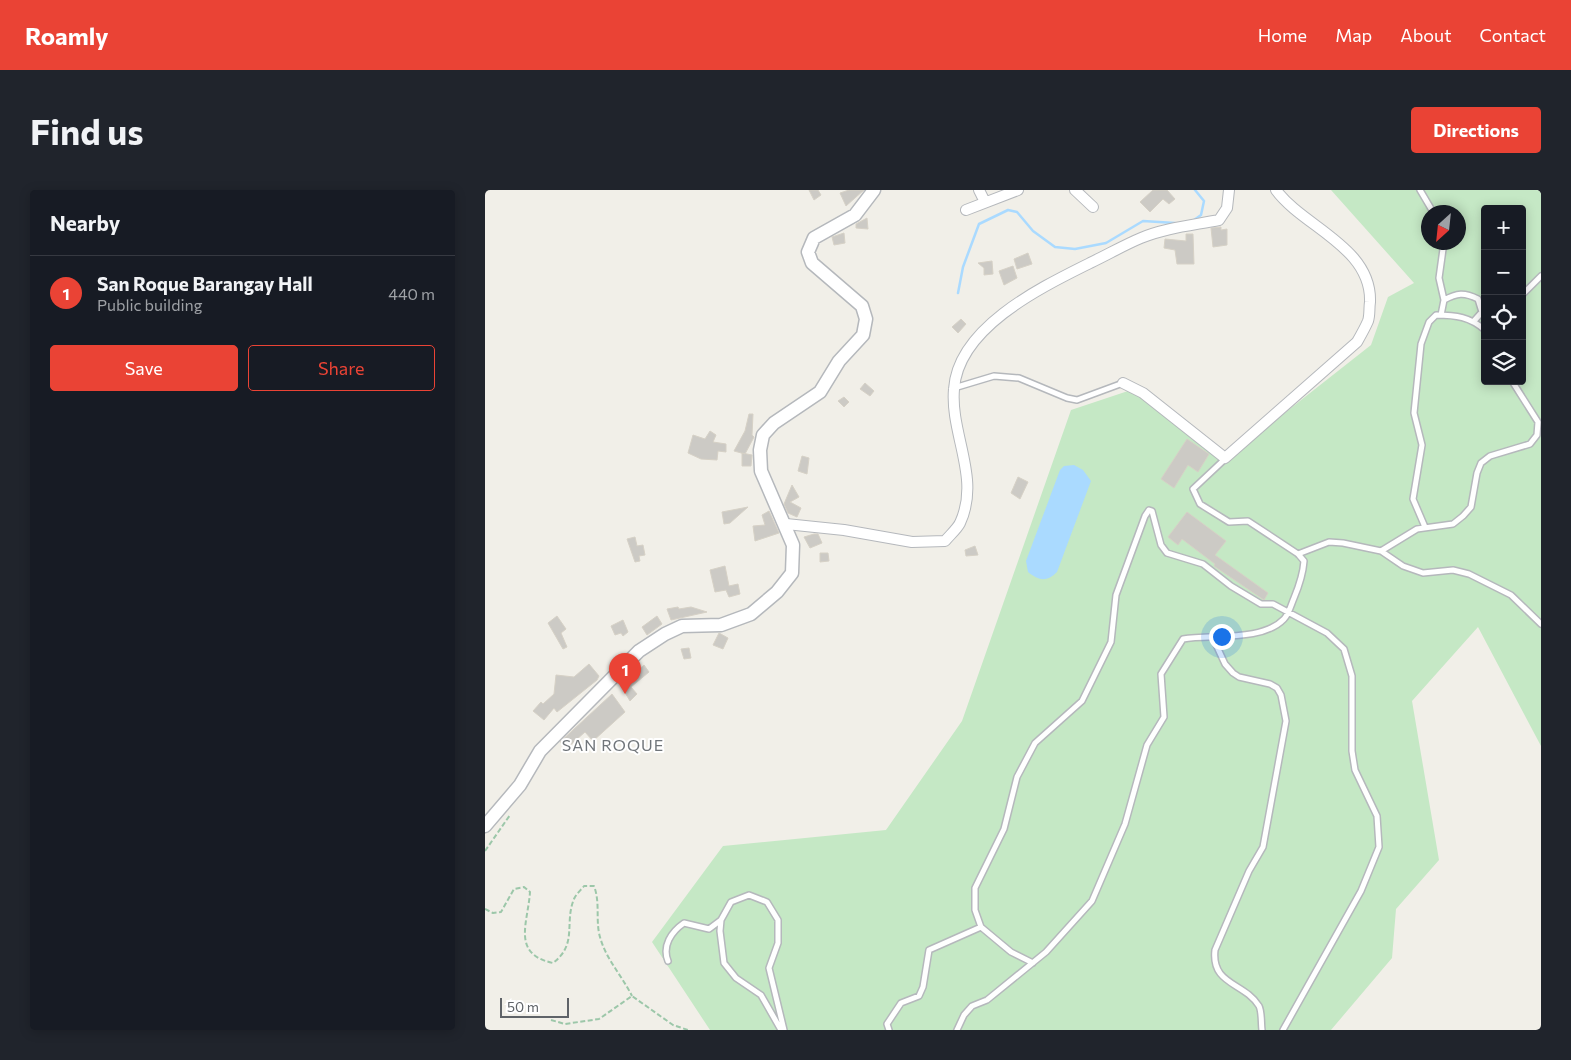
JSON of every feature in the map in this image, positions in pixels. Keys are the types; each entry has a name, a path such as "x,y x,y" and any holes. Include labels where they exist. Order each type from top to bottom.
{"street":[{"path":"485,826 505,806 540,751 639,651 665,634 682,626 721,625 751,614 777,592 792,573 793,545 761,471 760,450 763,436 774,423 820,392 839,361 863,335 866,319 862,306 812,263 808,252 814,238 855,215 874,190"},
{"path":"979,190 985,202"},
{"path":"966,210 1018,190"},
{"path":"1075,190 1093,207"},
{"path":"785,524 844,530 912,542 945,541 959,524 967,496 967,471 955,417 954,388 960,360 973,343 991,324 1033,291 1143,237 1219,220 1227,208 1229,190"},
{"path":"1123,383 1143,393 1225,458 1245,443 1357,342 1369,319 1370,289 1360,267 1340,243 1284,201 1276,190"},
{"path":"1216,451 1245,443"}],"lane":[{"path":"1420,190 1429,205"},
{"path":"1441,315 1444,300 1439,278 1443,250"},
{"path":"1526,291 1541,276"},
{"path":"1444,300 1453,295 1466,293 1477,299 1481,308"},
{"path":"1474,321 1481,314"},
{"path":"1425,527 1413,499 1422,445 1414,412 1421,344 1429,322 1436,315 1456,315 1474,321 1481,327"},
{"path":"954,388 994,376 1019,378 1067,398 1077,400 1123,383"},
{"path":"1381,552 1417,529 1453,524 1471,507 1477,473 1481,463 1490,456 1530,444 1537,435 1538,422 1515,385"},
{"path":"957,1030 963,1015 972,1006 987,1000 1033,963 1092,901 1125,824 1147,744 1164,717 1161,674 1183,639 1213,638 1271,629 1285,619 1303,576 1304,561 1299,554 1248,521 1229,522 1200,504 1193,489 1225,458"},
{"path":"1033,963 1011,952 981,927 975,910 975,888 1004,829 1017,777 1035,743 1082,701 1111,642 1116,595 1145,516 1149,510 1153,511 1161,545 1167,553 1203,564 1231,586 1261,604 1273,604 1327,633 1344,649 1352,676 1352,751 1355,770 1377,816 1379,847 1361,891 1283,1030"},
{"path":"1299,554 1329,542 1343,543 1381,552 1403,566 1423,573 1453,570 1469,574 1511,594 1541,624"},
{"path":"1213,638 1225,664 1233,673 1239,677 1270,684 1277,688 1281,695 1286,722 1263,847 1249,871 1215,950 1213,963 1220,975 1251,997 1260,1008 1262,1030"},
{"path":"749,895 767,902 778,920 779,943 769,968 782,1030 761,994 736,978 724,963 720,931 721,920 731,902 749,895"},
{"path":"668,961 667,944 675,930 684,923 709,929 721,920"},
{"path":"889,1030 887,1024 901,1003 919,996 923,986 929,950 981,927"}],"path":[{"path":"485,909 493,913 501,912 514,889 524,887 530,892 524,929 527,949 538,960 553,962 564,954 568,942 574,898 583,886 594,886 599,898 599,932 611,964 632,996 673,1025 687,1030"},
{"path":"551,1020 565,1024 599,1019 632,996"}],"green space":[{"path":"1331,190 1541,190 1541,746 1478,627 1412,701 1439,860 1396,909 1392,958 1331,1030 710,1030 652,942 723,846 886,830 962,721 1071,410 1131,390 1225,460 1371,345 1388,297 1414,283"}],"water":[{"path":"1074,465 1083,470 1091,481 1057,572 1046,579 1039,579 1028,572 1026,561 1060,470 1064,466"}],"building":[{"path":"809,190 818,190 821,195 814,200"},
{"path":"849,190 864,190 846,206 840,193"},
{"path":"1153,190 1167,190 1175,199 1169,204 1163,199 1150,212 1140,202"},
{"path":"867,218 868,229 856,228 856,224"},
{"path":"1221,227 1221,230 1227,229 1227,245 1213,247 1211,228"},
{"path":"844,233 845,243 834,245 832,237"},
{"path":"1186,234 1193,234 1194,264 1177,264 1175,250 1164,248 1165,239 1186,241"},
{"path":"1028,253 1032,264 1017,269 1014,259"},
{"path":"992,261 993,274 984,275 984,268 978,263"},
{"path":"1013,266 1017,278 1004,285 999,271"},
{"path":"961,319 966,324 958,333 952,327"},
{"path":"865,383 874,391 870,396 860,389"},
{"path":"844,397 849,402 844,407 838,401"},
{"path":"749,414 753,414 752,435 754,437 745,454 734,451 745,431"},
{"path":"710,431 716,435 713,442 726,444 726,452 718,451 717,460 701,459 688,453 693,435 705,439"},
{"path":"1187,439 1209,454 1198,472 1188,465 1174,488 1161,479"},
{"path":"742,453 752,455 751,466 742,466"},
{"path":"802,456 809,458 807,474 798,471"},
{"path":"1018,477 1028,482 1020,499 1011,493"},
{"path":"792,485 799,497 790,502 801,508 797,517 788,513 784,504"},
{"path":"748,507 730,523 724,524 722,512"},
{"path":"769,511 779,533 755,541 753,526 765,525 762,515"},
{"path":"1187,512 1226,541 1215,555 1268,593 1264,600 1214,566 1215,564 1182,539 1178,545 1168,537"},
{"path":"818,534 822,543 810,548 804,537"},
{"path":"635,537 637,546 643,545 645,555 639,556 640,561 635,562 627,539"},
{"path":"975,546 978,555 966,556 965,550"},
{"path":"820,553 828,553 829,561 820,562"},
{"path":"725,566 729,586 738,584 740,594 729,597 726,590 715,592 710,570"},
{"path":"678,607 679,609 691,607 707,612 671,620 667,609"},
{"path":"557,616 566,629 561,633 567,647 563,649 548,623"},
{"path":"657,616 662,624 647,635 642,627"},
{"path":"623,620 628,632 623,636 621,633 615,635 611,626"},
{"path":"719,633 728,638 723,649 713,645"},
{"path":"689,648 691,658 684,659 681,649"},
{"path":"589,664 599,676 597,680 557,712 554,708 544,720 533,711 541,702 543,704 554,694 556,675 574,677"},
{"path":"644,665 649,672 631,687 637,694 630,701 621,686"},
{"path":"612,694 625,712 593,741 585,732 566,749 560,742"}],"waterway":[{"path":"1194,220 1201,215 1204,201 1195,190"},
{"path":"958,293 963,267 979,224 1008,210 1017,212 1033,231 1055,247 1075,249 1106,243 1143,221 1175,223"}],"place":[{"name":"San Roque Barangay Hall","path":"625,694"}],"district":[{"name":"SAN ROQUE","path":"613,745"}]}
